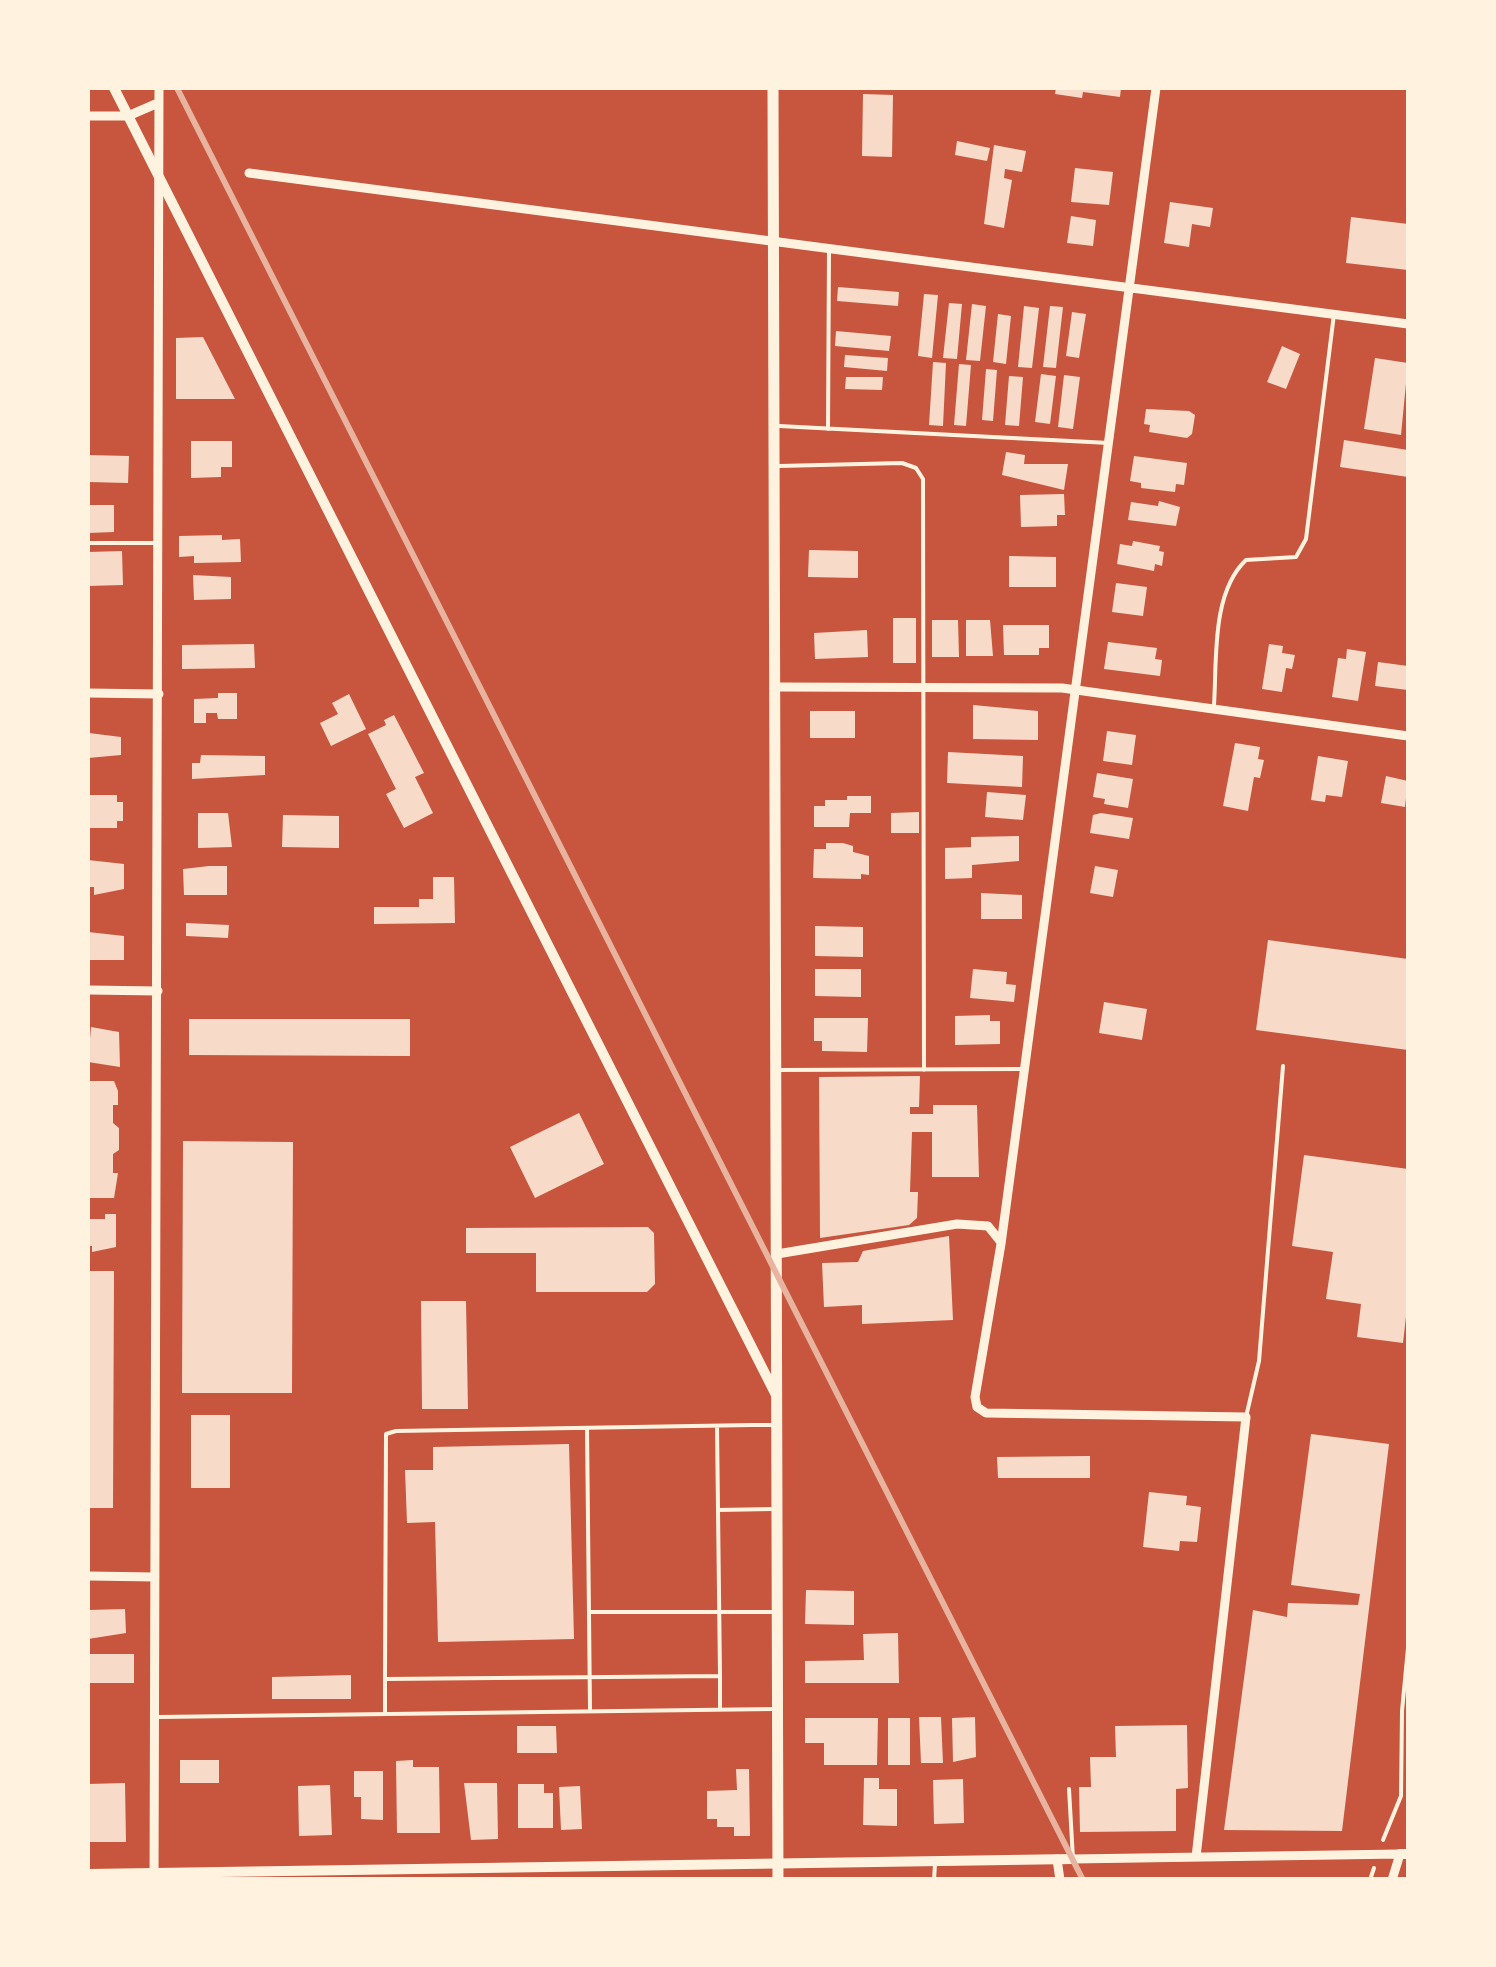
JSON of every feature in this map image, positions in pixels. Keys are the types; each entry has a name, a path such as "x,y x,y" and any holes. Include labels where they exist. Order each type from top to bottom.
{"main road":[{"path":"774,88 778,1880"}],"street":[{"path":"114,88 777,1398"},
{"path":"154,1876 159,88"},
{"path":"1156,88 1001,1244 975,1397 977,1407 986,1414 1246,1417 1196,1857"},
{"path":"88,116 128,116 158,103"},
{"path":"249,174 774,238 1408,324"},
{"path":"775,687 1076,692 1408,736"},
{"path":"88,693 159,694"},
{"path":"88,990 158,991"},
{"path":"777,1254 957,1224 988,1226 1001,1244"},
{"path":"88,1576 155,1577"},
{"path":"88,1874 480,1873 1404,1854 1392,1880"},
{"path":"1057,1859 1060,1880"}],"lane":[{"path":"828,428 830,246"},
{"path":"1214,711 1221,620 1234,570 1246,560 1296,557 1306,539 1334,314"},
{"path":"774,426 1110,443"},
{"path":"774,466 902,464 916,468 924,479 924,1070"},
{"path":"88,543 159,543"},
{"path":"1246,1417 1259,1361 1283,1066"},
{"path":"776,1070 1025,1070"},
{"path":"385,1713 386,1434 777,1425"},
{"path":"716,1426 720,1709"},
{"path":"587,1428 590,1710"},
{"path":"718,1510 778,1508"},
{"path":"589,1612 779,1612"},
{"path":"385,1679 720,1676"},
{"path":"154,1718 780,1709"},
{"path":"1069,1790 1073,1858"},
{"path":"934,1880 935,1861"}],"path":[{"path":"1370,1880 1401,1796 1402,1711 1408,1648"}],"building":[{"path":"1056,88 1121,88 1120,97 1083,92 1082,98 1055,94"},
{"path":"863,94 893,95 892,157 862,156"},
{"path":"957,141 990,148 987,161 955,155"},
{"path":"994,145 1026,151 1022,172 1005,169 1004,178 1012,180 1004,228 984,224"},
{"path":"1075,168 1113,172 1109,205 1071,202"},
{"path":"1170,202 1213,208 1210,227 1192,224 1189,247 1164,243"},
{"path":"1071,216 1096,220 1093,246 1067,243"},
{"path":"1351,217 1408,224 1408,270 1346,263"},
{"path":"838,287 899,292 898,306 837,301"},
{"path":"924,294 938,295 932,358 918,356"},
{"path":"949,303 962,304 957,359 943,358"},
{"path":"972,304 986,306 980,361 966,360"},
{"path":"1024,306 1039,308 1032,368 1018,367"},
{"path":"1050,306 1063,307 1056,368 1043,367"},
{"path":"1072,312 1086,314 1079,358 1066,356"},
{"path":"998,314 1011,316 1006,364 993,362"},
{"path":"836,331 891,336 889,351 835,346"},
{"path":"203,337 235,399 176,399 176,338"},
{"path":"1282,346 1300,354 1286,389 1267,382"},
{"path":"845,355 888,358 887,371 844,367"},
{"path":"1375,358 1408,363 1401,435 1364,429"},
{"path":"933,362 946,363 943,426 929,425"},
{"path":"959,364 971,365 966,426 954,425"},
{"path":"986,369 997,370 993,421 982,420"},
{"path":"1041,374 1056,376 1050,424 1035,422"},
{"path":"1064,375 1080,377 1073,429 1058,427"},
{"path":"1009,376 1023,377 1019,426 1005,425"},
{"path":"846,377 883,377 882,390 845,389"},
{"path":"1146,409 1189,411 1195,415 1192,434 1187,438 1149,432 1150,425 1144,424"},
{"path":"1344,440 1408,450 1408,477 1340,467"},
{"path":"191,441 232,441 232,467 221,467 221,477 191,478"},
{"path":"1006,452 1025,455 1024,464 1068,464 1064,490 1002,475"},
{"path":"88,455 129,456 128,483 88,482"},
{"path":"1134,456 1187,463 1184,485 1176,484 1175,492 1141,488 1141,483 1130,481"},
{"path":"1064,494 1065,515 1057,515 1057,526 1021,527 1020,495"},
{"path":"1159,501 1180,507 1176,526 1128,520 1131,502 1158,506"},
{"path":"88,505 114,505 114,532 88,533"},
{"path":"222,535 222,540 240,539 241,562 194,563 194,556 179,557 179,536"},
{"path":"1133,541 1160,546 1159,551 1164,552 1162,566 1155,564 1154,571 1117,564 1120,544 1132,546"},
{"path":"809,550 858,551 858,578 808,577"},
{"path":"122,551 123,585 88,586 88,552"},
{"path":"1009,556 1056,557 1056,587 1009,587"},
{"path":"193,575 231,577 231,599 194,600"},
{"path":"1116,583 1147,587 1143,616 1112,612"},
{"path":"893,618 916,618 916,663 893,663"},
{"path":"932,620 958,620 959,657 932,657"},
{"path":"966,620 990,620 993,656 966,656"},
{"path":"1003,625 1049,625 1049,648 1039,648 1039,655 1004,655"},
{"path":"867,630 868,657 815,659 814,633"},
{"path":"1108,642 1157,648 1155,659 1162,660 1160,676 1104,669"},
{"path":"254,644 255,668 182,669 182,645"},
{"path":"1269,644 1283,646 1282,653 1295,655 1292,669 1286,668 1282,692 1262,689"},
{"path":"1347,649 1366,652 1358,701 1332,697 1338,658 1346,659"},
{"path":"1378,662 1408,666 1408,690 1375,686"},
{"path":"218,693 237,693 237,719 218,719 217,713 206,713 206,723 194,723 194,699 218,698"},
{"path":"349,694 366,729 331,746 320,723 338,714 332,703"},
{"path":"973,705 1038,711 1038,740 973,739"},
{"path":"810,711 855,711 855,738 810,738"},
{"path":"394,715 424,773 415,777 433,813 404,828 386,794 396,789 368,734 386,725 384,720"},
{"path":"1107,731 1136,735 1132,765 1103,761"},
{"path":"89,733 121,737 121,755 88,758"},
{"path":"1235,743 1260,747 1258,759 1264,760 1260,778 1254,777 1248,811 1223,806"},
{"path":"948,752 1023,756 1022,787 947,783"},
{"path":"201,755 265,756 265,775 192,779 192,763 200,763"},
{"path":"1318,756 1348,761 1342,797 1326,795 1325,802 1311,800"},
{"path":"1097,773 1133,779 1128,808 1104,804 1105,799 1093,797"},
{"path":"1386,776 1408,781 1405,807 1381,803"},
{"path":"987,792 1026,795 1023,820 985,817"},
{"path":"88,795 117,795 117,802 123,802 123,821 117,821 117,828 88,828"},
{"path":"847,796 871,796 871,813 850,813 849,827 814,827 814,806 825,806 825,800 847,800"},
{"path":"919,812 919,833 891,833 891,813"},
{"path":"198,813 228,813 232,847 198,848"},
{"path":"283,815 339,816 339,848 282,847"},
{"path":"1093,815 1133,818 1129,839 1090,833"},
{"path":"1019,836 1019,861 972,865 972,878 945,879 945,848 971,847 971,837"},
{"path":"826,843 853,846 853,852 869,856 869,875 861,874 861,879 813,878 814,849 826,849"},
{"path":"88,860 124,864 124,889 94,895 94,887 88,887"},
{"path":"227,866 227,895 184,895 183,869"},
{"path":"1095,866 1118,870 1113,897 1090,893"},
{"path":"433,877 454,877 455,923 374,924 374,907 419,907 419,899 433,899"},
{"path":"981,893 1022,895 1022,919 981,919"},
{"path":"186,923 229,925 228,938 186,936"},
{"path":"815,926 863,927 863,957 815,956"},
{"path":"88,932 124,936 124,960 88,960"},
{"path":"1268,940 1408,959 1408,1050 1256,1030"},
{"path":"815,969 861,969 861,997 815,996"},
{"path":"973,969 1007,972 1006,984 1016,985 1014,1002 970,998"},
{"path":"1104,1002 1147,1009 1142,1040 1099,1033"},
{"path":"990,1015 990,1021 1000,1021 1000,1044 955,1045 955,1016"},
{"path":"814,1018 868,1018 867,1052 822,1051 822,1041 814,1041"},
{"path":"189,1019 410,1019 410,1056 189,1055"},
{"path":"91,1027 119,1032 120,1067 88,1062"},
{"path":"920,1076 919,1107 910,1107 910,1114 933,1114 933,1105 977,1105 979,1177 932,1177 932,1132 912,1132 910,1192 918,1192 917,1218 909,1225 820,1238 819,1077"},
{"path":"88,1081 114,1081 118,1091 118,1105 113,1105 113,1123 119,1128 119,1150 113,1154 113,1173 118,1173 114,1198 88,1198"},
{"path":"579,1113 604,1164 535,1198 510,1147"},
{"path":"183,1141 293,1142 292,1393 182,1393"},
{"path":"1304,1155 1408,1169 1408,1299 1403,1343 1357,1337 1361,1304 1326,1299 1333,1252 1292,1246"},
{"path":"105,1214 116,1214 116,1247 92,1252 92,1246 88,1246 88,1219 105,1219"},
{"path":"648,1227 654,1233 655,1284 647,1292 536,1292 536,1253 466,1253 466,1228"},
{"path":"949,1236 953,1320 862,1324 862,1305 824,1307 822,1263 858,1262 863,1251"},
{"path":"88,1271 114,1271 113,1508 88,1508"},
{"path":"421,1301 466,1301 468,1409 422,1409"},
{"path":"191,1415 230,1415 230,1488 191,1488"},
{"path":"1311,1434 1389,1444 1342,1831 1224,1830 1253,1610 1287,1617 1288,1603 1358,1605 1360,1594 1291,1585"},
{"path":"569,1444 574,1639 438,1642 435,1522 407,1523 405,1470 433,1470 433,1447"},
{"path":"1090,1456 1090,1478 998,1478 997,1457"},
{"path":"1149,1492 1187,1496 1186,1505 1201,1507 1197,1542 1180,1541 1179,1551 1143,1547"},
{"path":"806,1590 854,1591 854,1625 805,1624"},
{"path":"125,1609 126,1633 88,1639 88,1610"},
{"path":"898,1633 899,1683 805,1683 805,1661 864,1660 863,1634"},
{"path":"88,1654 134,1654 134,1683 88,1683"},
{"path":"351,1675 351,1699 272,1699 272,1677"},
{"path":"919,1717 941,1717 943,1763 921,1763"},
{"path":"975,1717 976,1757 953,1762 952,1718"},
{"path":"805,1718 878,1718 877,1765 824,1765 824,1743 805,1743"},
{"path":"888,1718 910,1718 910,1765 888,1765"},
{"path":"1187,1725 1188,1788 1176,1789 1176,1831 1080,1832 1079,1787 1091,1787 1090,1757 1116,1757 1115,1726"},
{"path":"517,1726 556,1726 557,1753 517,1753"},
{"path":"180,1760 219,1760 219,1783 180,1783"},
{"path":"413,1760 413,1767 439,1767 440,1833 397,1833 396,1761"},
{"path":"736,1769 749,1769 750,1836 734,1836 734,1827 717,1827 717,1819 707,1819 707,1791 737,1790"},
{"path":"354,1771 383,1771 383,1820 361,1819 361,1797 354,1797"},
{"path":"864,1778 879,1778 879,1789 897,1789 897,1826 863,1825"},
{"path":"963,1779 964,1823 934,1824 933,1780"},
{"path":"125,1783 126,1842 88,1842 88,1784"},
{"path":"464,1783 497,1783 498,1839 471,1840"},
{"path":"518,1784 544,1784 544,1793 553,1793 553,1828 518,1828"},
{"path":"330,1785 332,1835 299,1836 298,1786"},
{"path":"580,1786 582,1829 561,1830 559,1787"}],"railway":[{"path":"177,88 1083,1880"}]}
